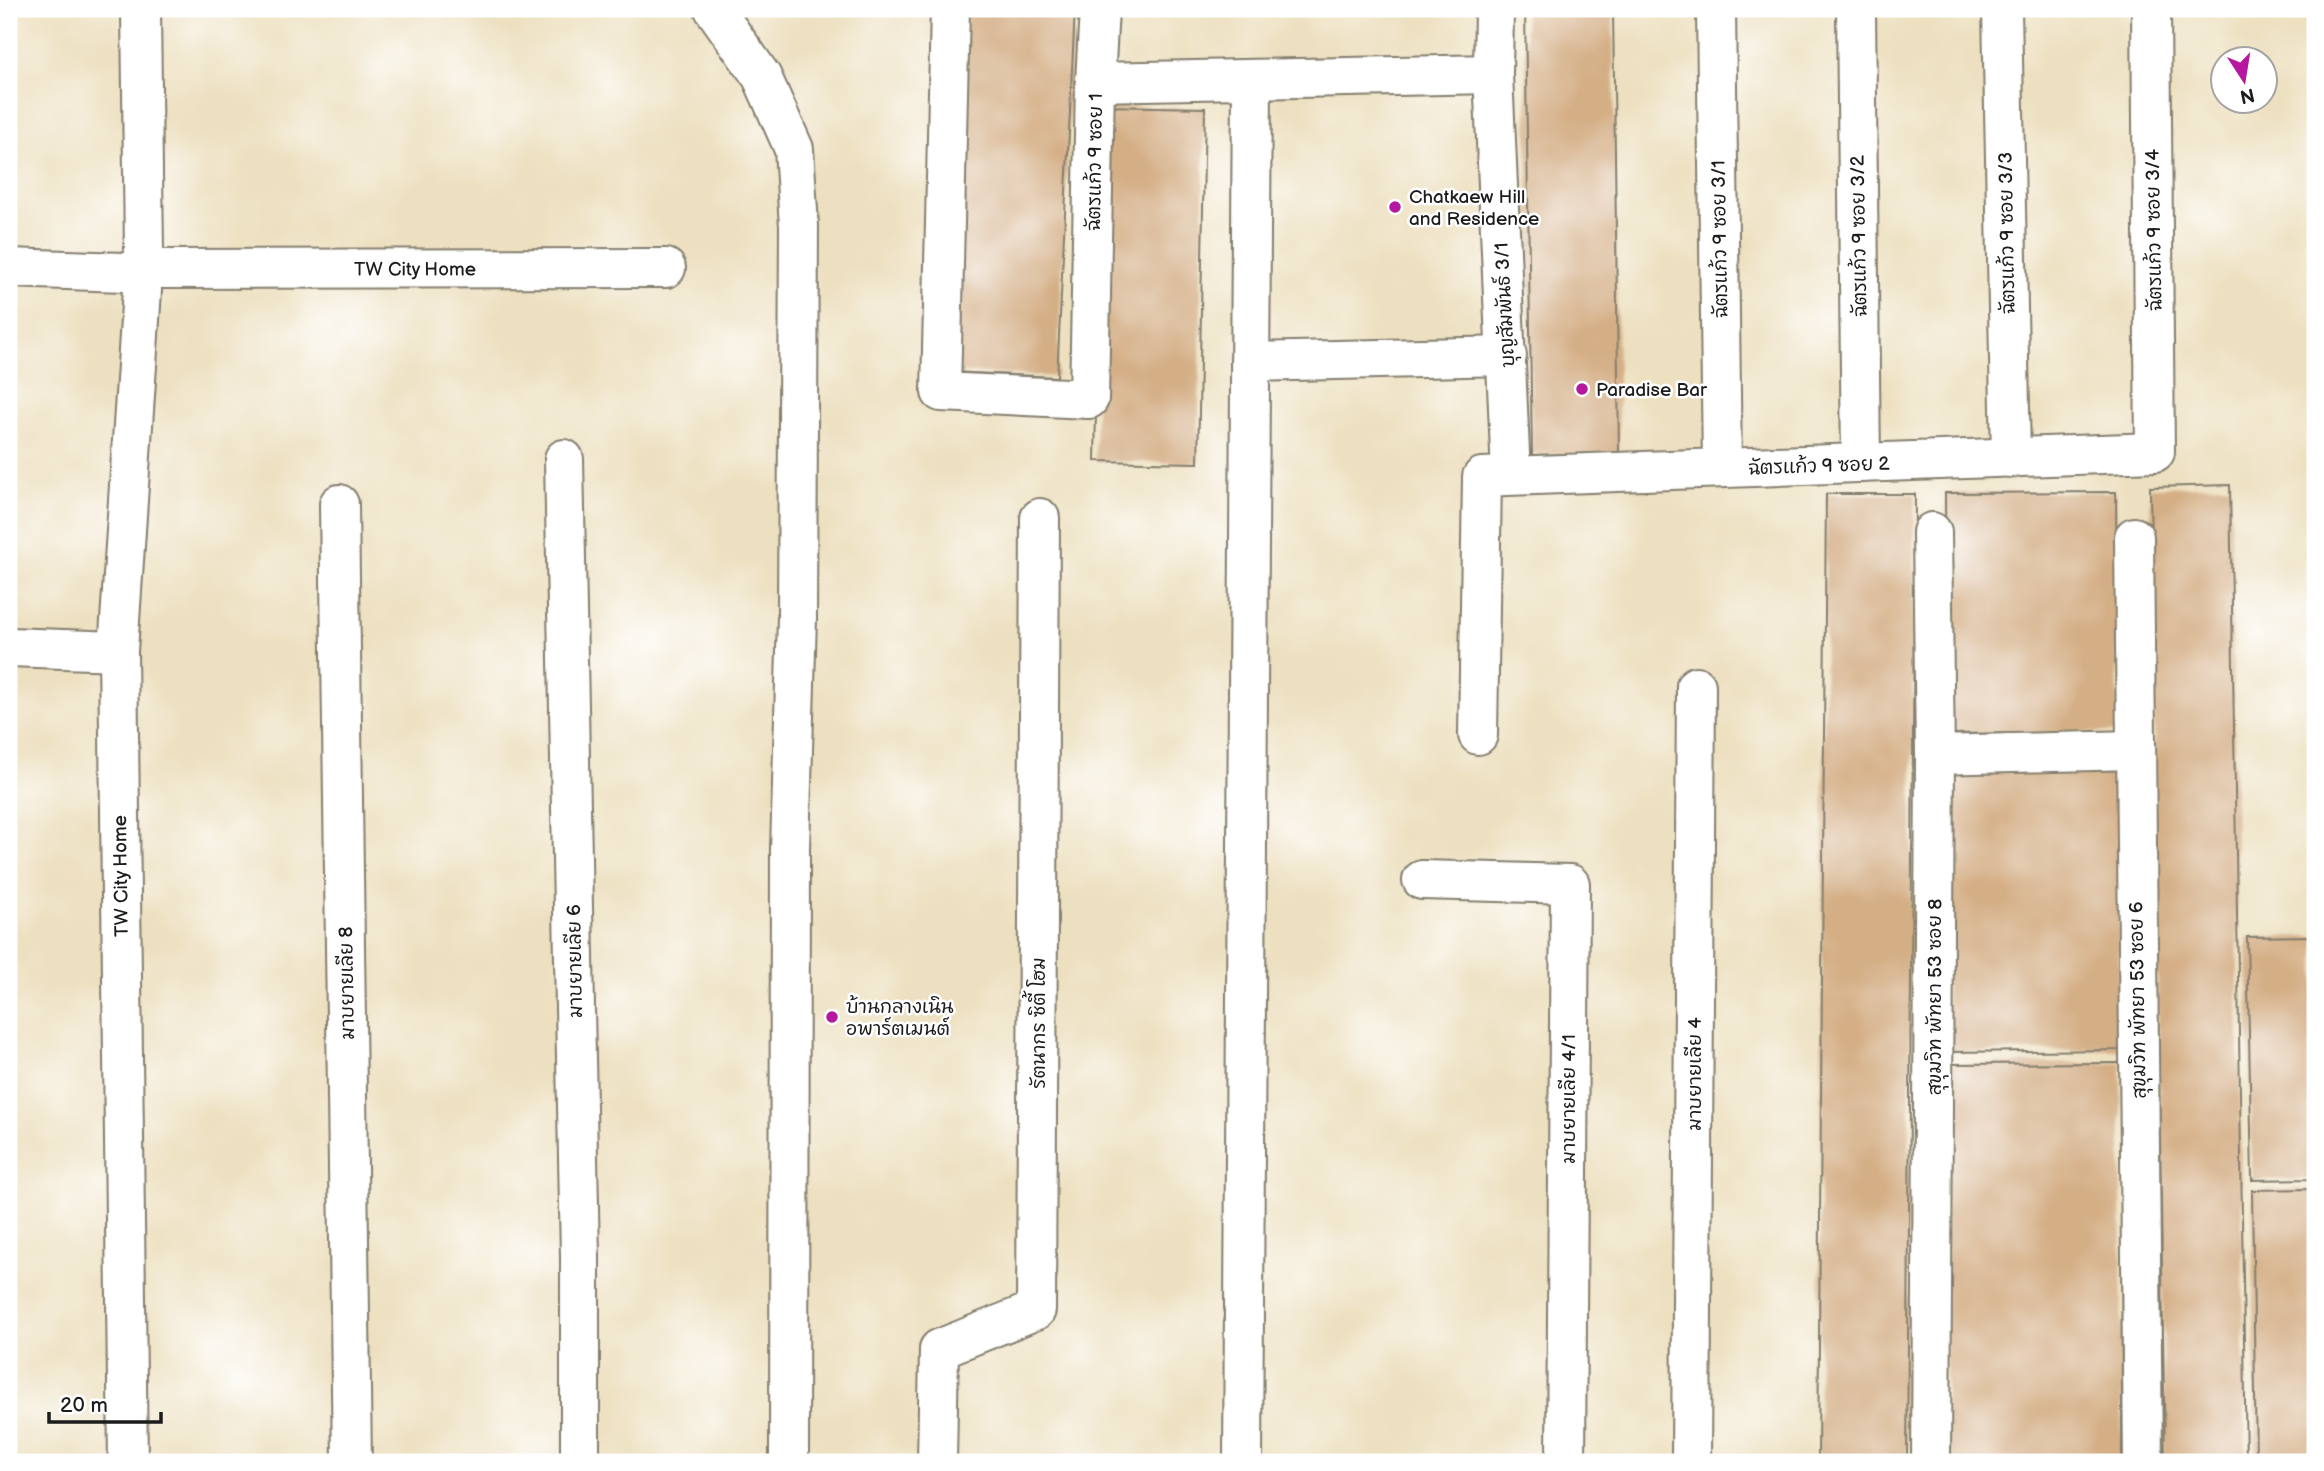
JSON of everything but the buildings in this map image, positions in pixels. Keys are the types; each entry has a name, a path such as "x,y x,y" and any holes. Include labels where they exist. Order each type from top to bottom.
{"street":[{"name":"TW City Home","path":"128,1462 118,651 143,271 141,9"},
{"path":"714,9 762,77 787,131 794,149 800,226 797,618 790,863 789,1462"},
{"name":"ฉัตรแก้ว 9 ซอย 1","path":"950,9 941,392 1088,399 1095,82 1493,74"},
{"path":"1095,82 1099,9"},
{"name":"บุญสัมพันธ์ 3/1","path":"1478,735 1507,356 1493,74 1494,9"},
{"name":"ฉัตรแก้ว 9 ซอย 3/1","path":"1716,9 1722,468"},
{"name":"ฉัตรแก้ว 9 ซอย 3/2","path":"1856,9 1861,463"},
{"name":"ฉัตรแก้ว 9 ซอย 3/3","path":"2002,9 2011,458"},
{"name":"ฉัตรแก้ว 9 ซอย 3/4","path":"2151,9 2155,452"},
{"path":"1243,1462 1252,79"},
{"name":"TW City Home","path":"9,268 143,271 667,268"},
{"path":"1250,362 1507,356"},
{"name":"ฉัตรแก้ว 9 ซอย 2","path":"1497,476 2155,452"},
{"name":"มาบยายเลีย 6","path":"564,459 580,1257 579,1462"},
{"name":"มาบยายเลีย 8","path":"339,504 352,1462"},
{"name":"รัตนากร ซิตี้ โฮม","path":"937,1462 939,1349 1036,1310 1041,519"},
{"name":"สุขุมวิท พัทยา 53 ซอย 8","path":"1931,1462 1935,755 1932,532"},
{"name":"สุขุมวิท พัทยา 53 ซอย 6","path":"2134,537 2143,1462"},
{"path":"9,647 118,651"},
{"name":"มาบยายเลีย 4","path":"1691,1462 1696,686"},
{"path":"1935,755 2134,750"},
{"name":"มาบยายเลีย 4/1","path":"1422,880 1570,884 1566,1462"}],"place":[{"name":"Chatkaew Hill and Residence","path":"1395,207"},
{"name":"Paradise Bar","path":"1582,389"},
{"name":"บ้านกลางเนิน อพาร์ตเมนต์","path":"832,1017"}]}
